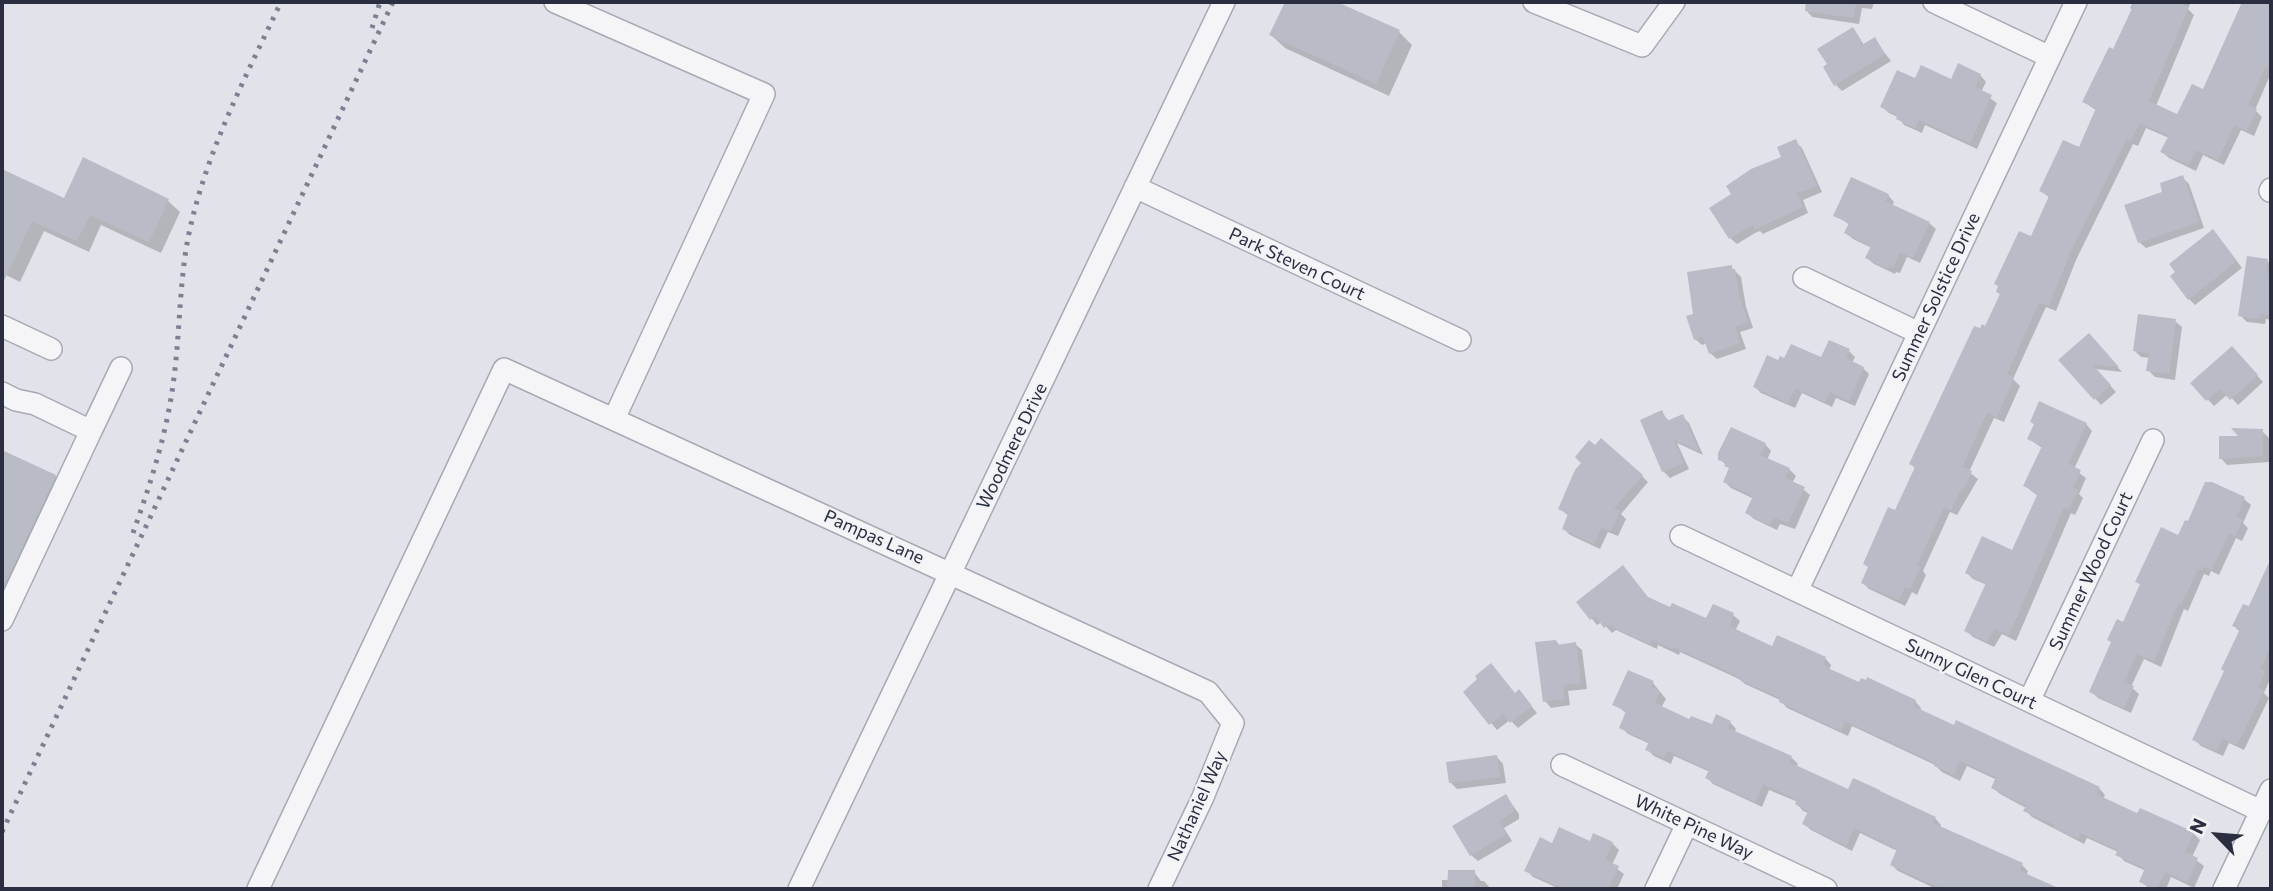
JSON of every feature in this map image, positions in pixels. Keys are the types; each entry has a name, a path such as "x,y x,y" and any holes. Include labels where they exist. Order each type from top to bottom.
{"street":[{"path":"555,2 764,94 614,419"},
{"name":"Woodmere Drive","path":"799,889 1224,2"},
{"path":"1534,2 1642,46 1674,2"},
{"path":"1934,2 2050,57"},
{"name":"Summer Solstice Drive","path":"1797,591 2076,2"},
{"name":"Park Steven Court","path":"1135,187 1460,340"},
{"path":"1804,278 1919,333"},
{"path":"2,326 51,349"},
{"path":"2,620 121,368"},
{"name":"Pampas Lane","path":"258,889 504,369 1208,692 1233,723"},
{"path":"2,393 16,400 35,404 91,430"},
{"name":"Summer Wood Court","path":"2029,701 2152,440"},
{"name":"Sunny Glen Court","path":"1681,536 2261,811"},
{"name":"Nathaniel Way","path":"1159,889 1203,797 1233,723"},
{"name":"White Pine Way","path":"1562,765 1826,889"},
{"path":"2224,889 2271,790"},
{"path":"1656,889 1687,824"}],"building":[{"path":"1285,2 1337,2 1400,30 1376,84 1269,35"},
{"path":"1806,2 1856,2 1853,18 1805,11"},
{"path":"2135,2 2177,2 2189,7 2149,101 2177,114 2192,84 2203,89 2242,2 2271,2 2271,70 2265,67 2248,106 2257,109 2247,131 2234,125 2218,160 2196,150 2189,165 2160,152 2169,135 2139,123 2131,141 2127,139 2070,253 2049,306 2039,302 2007,374 2014,378 1997,417 1987,412 1962,467 1972,471 1962,492 1960,491 1951,510 1944,507 1917,565 1921,567 1910,589 1905,587 1899,600 1861,583 1868,567 1863,564 1888,507 1895,510 1915,467 1909,464 1974,326 1985,326 2000,294 1996,292 1998,286 1994,284 2019,231 2031,236 2049,196 2039,191 2063,140 2079,147 2096,108 2082,102 2109,47 2113,49"},
{"path":"1853,27 1861,40 1860,46 1875,37 1885,54 1834,86 1823,67 1827,64 1817,49"},
{"path":"1958,63 1981,74 1975,87 1992,95 1970,143 1919,120 1915,128 1880,107 1897,70 1915,78 1921,65 1951,79"},
{"path":"1796,139 1817,186 1797,193 1803,207 1755,229 1753,225 1748,227 1729,239 1709,208 1731,194 1726,186 1751,169 1781,157 1777,147"},
{"path":"83,157 169,199 149,242 90,215 77,241 32,221 2,285 2,169 64,198"},
{"path":"2183,175 2199,222 2138,243 2124,205 2162,192 2160,183"},
{"path":"1851,177 1889,194 1885,201 1930,222 1913,258 1900,252 1893,268 1889,266 1888,269 1865,258 1871,246 1844,233 1849,223 1833,216"},
{"path":"2213,229 2237,261 2188,300 2170,276 2175,272 2169,264"},
{"path":"2247,256 2268,259 2266,273 2271,273 2271,315 2260,314 2259,319 2238,316"},
{"path":"1732,265 1748,322 1735,326 1740,343 1709,354 1703,337 1694,340 1686,316 1693,314 1687,272"},
{"path":"2138,314 2176,319 2169,374 2146,371 2149,353 2133,351"},
{"path":"2089,333 2119,367 2092,364 2111,385 2094,400 2058,360"},
{"path":"1829,340 1850,349 1846,358 1864,367 1849,401 1830,392 1825,402 1795,388 1788,403 1753,387 1767,355 1778,360 1780,356 1784,358 1791,344 1821,357"},
{"path":"2232,346 2258,375 2230,400 2220,389 2206,401 2190,383"},
{"path":"2039,401 2087,423 2068,464 2081,470 2073,488 2078,490 2069,509 2064,507 2009,635 1995,629 1987,642 1964,631 1986,583 1965,573 1982,536 2012,550 2038,493 2023,486 2042,446 2027,439 2034,424 2030,422"},
{"path":"1662,410 1667,421 1683,414 1699,451 1673,439 1684,463 1662,472 1640,420"},
{"path":"1731,427 1766,443 1760,455 1790,468 1785,478 1805,487 1788,523 1776,518 1770,525 1745,513 1753,496 1723,482 1729,468 1724,466 1726,463 1718,460 1718,453"},
{"path":"2231,428 2263,429 2263,456 2219,459 2219,436 2238,436"},
{"path":"1601,438 1643,475 1614,508 1620,511 1611,531 1601,527 1594,544 1562,529 1568,514 1558,509 1575,470 1581,463 1575,457 1589,440 1595,445"},
{"path":"2,450 56,475 2,590"},
{"path":"2205,482 2212,482 2245,497 2236,517 2243,520 2235,536 2229,533 2212,570 2204,566 2202,571 2198,569 2181,605 2178,604 2154,661 2137,654 2124,682 2134,686 2124,708 2089,692 2111,642 2107,640 2117,619 2123,622 2140,584 2135,582 2161,527 2178,535 2185,520 2188,521"},
{"path":"2271,558 2271,646 2260,669 2265,671 2258,687 2264,690 2237,745 2222,738 2216,751 2192,740 2240,629 2232,626 2243,604 2249,606"},
{"path":"1623,565 1648,597 1670,607 1672,603 1706,618 1713,604 1734,613 1729,626 1772,646 1777,635 1826,657 1823,664 1830,669 1859,682 1861,678 1866,680 1867,677 1916,700 1913,706 1954,725 1956,720 2100,787 2096,794 2137,813 2140,808 2194,832 2185,852 2198,858 2187,882 2165,872 2157,889 2139,882 2145,868 2115,855 2118,850 2080,833 2078,839 2023,811 2026,806 1991,788 1996,777 1960,761 1954,775 1934,766 1935,763 1845,721 1841,731 1779,702 1780,698 1736,678 1737,676 1674,647 1672,649 1652,640 1650,644 1608,625 1604,628 1595,616 1590,620 1576,602"},
{"path":"1556,640 1557,645 1576,642 1581,683 1563,685 1565,699 1543,702 1535,642"},
{"path":"1491,663 1515,693 1519,689 1532,706 1510,723 1503,714 1489,725 1463,692 1477,679 1475,676"},
{"path":"1628,670 1654,681 1651,687 1660,691 1655,703 1689,719 1691,716 1712,724 1716,714 1731,721 1728,728 1792,756 1789,762 1848,789 1853,778 1880,790 1936,817 1933,823 2023,863 2020,871 2061,889 1942,889 1890,865 1897,849 1854,828 1846,846 1802,824 1808,811 1795,804 1797,800 1763,784 1755,802 1705,778 1709,770 1667,751 1664,758 1645,750 1649,742 1619,728 1626,711 1612,705"},
{"path":"1497,755 1500,777 1449,783 1446,762"},
{"path":"1506,794 1513,806 1513,812 1499,821 1506,834 1470,856 1452,826"},
{"path":"1559,827 1590,841 1593,833 1613,842 1605,860 1619,866 1608,889 1565,889 1524,871 1540,837 1552,843"},
{"path":"1448,870 1475,870 1475,889 1447,889"}],"railway":[{"path":"133,533 157,460 170,404 185,256 195,207 227,117 281,2"},
{"path":"372,28 380,2"},
{"path":"2,832 393,2"}]}
